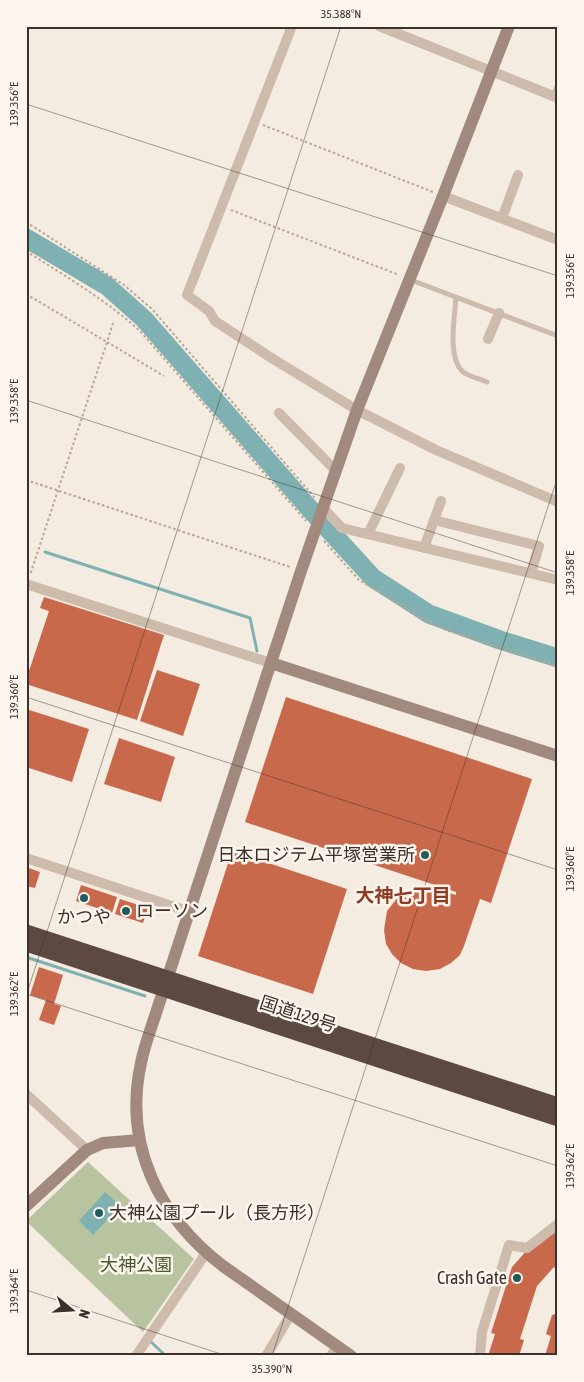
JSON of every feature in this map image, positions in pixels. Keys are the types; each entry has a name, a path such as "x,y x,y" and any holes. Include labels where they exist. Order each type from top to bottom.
{"highway":[{"name":"国道129号","path":"26,932 166,984 558,1119"},
{"name":"国道129号","path":"26,944 166,984 558,1105"}],"street":[{"path":"292,26 188,295 209,310 215,321 357,410 436,450 558,502"},
{"path":"379,26 555,97"},
{"path":"351,1356 334,1351 291,1314 206,1253 186,1233 165,1205 152,1180 140,1140 137,1111 141,1063 301,571 357,410 444,196 509,26"},
{"path":"502,218 518,175"},
{"path":"444,196 558,240"},
{"path":"488,339 499,313"},
{"path":"279,413 336,471"},
{"path":"368,534 400,468"},
{"path":"424,548 442,501"},
{"path":"323,509 342,528 558,580"},
{"path":"434,520 539,546 531,573"},
{"path":"27,584 558,756"},
{"path":"26,858 190,912"},
{"path":"26,1094 87,1150"},
{"path":"26,1206 87,1150 103,1143 140,1140"},
{"path":"480,1356 482,1332 509,1245 527,1248 558,1224"},
{"path":"136,1356 206,1253"},
{"path":"266,1356 291,1314"}],"lane":[{"path":"555,97 558,84"},
{"path":"410,279 558,336"},
{"path":"456,297 452,347 460,369 464,373 487,382"}],"path":[{"path":"254,121 444,196"},
{"path":"221,206 410,279"},
{"path":"26,222 124,284 152,310 323,509"},
{"path":"26,251 75,282 140,331 359,580 446,630 558,666"},
{"path":"26,294 164,376"},
{"path":"27,584 113,323"},
{"path":"26,480 301,571"}],"green space":[{"name":"大神公園","path":"88,1162 194,1259 143,1332 26,1221"}],"water":[{"name":"大神公園プール（長方形）","path":"105,1192 120,1206 93,1235 79,1221"}],"building":[{"path":"44,597 164,635 137,720 26,684 49,611 40,608"},
{"path":"157,670 200,684 183,736 140,721"},
{"name":"日本ロジテム平塚営業所","path":"286,697 532,779 491,903 480,899 460,955 451,963 440,969 426,971 413,969 401,963 392,954 386,944 384,930 387,911 398,897 412,889 427,887 456,895 456,892 245,822"},
{"path":"26,709 89,729 72,782 26,767"},
{"path":"119,738 175,757 161,802 104,784"},
{"path":"232,851 347,889 313,994 198,956"},
{"path":"26,867 40,872 35,888 26,886"},
{"path":"81,885 117,897 112,913 76,901"},
{"path":"120,899 148,908 143,923 115,914"},
{"path":"39,967 63,975 54,1004 61,1006 54,1025 39,1020 46,1000 30,995"},
{"path":"558,1229 558,1266 553,1268 537,1286 520,1339 524,1340 519,1356 488,1356 495,1334 491,1333 512,1267 538,1238"},
{"path":"558,1313 558,1356 545,1356 551,1336 546,1334 552,1315"}],"waterway":[{"path":"26,238 107,286 144,319 309,508 373,578 429,614 500,640 558,658"},
{"path":"45,552 250,618 257,651"},
{"path":"26,957 145,996"},
{"path":"150,1341 166,1356"}],"place":[{"name":"日本ロジテム平塚営業所","path":"425,855"},
{"name":"かつや","path":"84,898"},
{"name":"ローソン","path":"126,911"},
{"name":"大神公園プール（長方形）","path":"99,1213"},
{"name":"Crash Gate","path":"517,1278"}],"district":[{"name":"大神七丁目","path":"403,895"}]}
